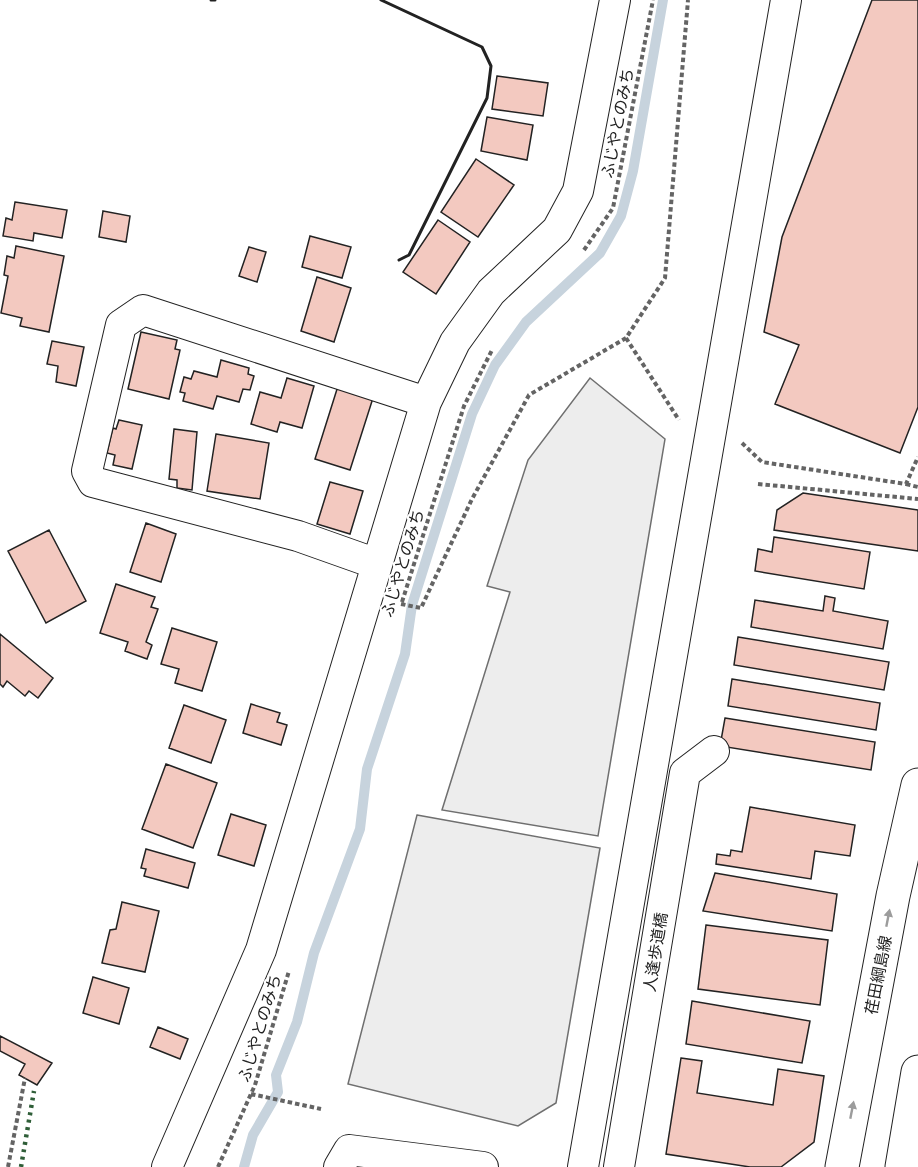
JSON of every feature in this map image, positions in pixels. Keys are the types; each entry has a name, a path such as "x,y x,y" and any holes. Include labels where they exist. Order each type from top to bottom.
{"main road":[{"name":"荏田綱島線","path":"842,1167 892,896 918,785"},
{"path":"902,1167 918,1071"}],"street":[{"path":"167,1167 261,950 426,402 455,342 491,291 557,230 578,191 615,0"},
{"path":"583,1167 786,0"},
{"path":"377,564 298,536 93,482 87,471 121,325 143,310 426,402"},
{"name":"人逢歩道橋","path":"619,1167 685,773 714,751"},
{"path":"339,1167 349,1150 483,1167"}],"path":[{"name":"ふじやとのみち","path":"579,255 588,247 614,208 653,0"},
{"path":"403,604 421,608 472,499 529,395 626,338 665,278 688,0"},
{"path":"626,338 682,425"},
{"name":"ふじやとのみち","path":"399,611 464,405 492,349"},
{"path":"735,436 762,462 918,487"},
{"path":"906,484 918,457"},
{"path":"758,484 918,499"},
{"name":"ふじやとのみち","path":"218,1167 252,1095 292,962"},
{"path":"8,1167 25,1078"},
{"path":"252,1095 321,1109"}],"shaded area":[{"path":"590,378 665,439 598,836 442,810 510,592 487,586 528,460"},
{"path":"417,815 600,848 556,1103 518,1126 348,1084"}],"building":[{"path":"872,0 918,0 918,407 900,453 775,404 799,345 764,332 782,237"},
{"path":"497,76 548,83 543,116 492,109"},
{"path":"487,117 533,125 527,160 481,151"},
{"path":"476,159 514,185 478,237 441,212"},
{"path":"15,202 67,210 62,238 34,233 33,241 3,236 6,218 12,220"},
{"path":"103,211 130,216 126,242 99,237"},
{"path":"438,220 470,242 436,294 403,272"},
{"path":"310,236 351,247 342,278 302,267"},
{"path":"16,246 64,256 49,332 20,326 22,318 1,313 8,276 4,275 7,256 14,258"},
{"path":"249,247 266,252 257,282 239,276"},
{"path":"317,277 351,288 334,342 301,331"},
{"path":"141,332 177,340 175,349 180,350 169,399 128,389"},
{"path":"52,341 84,347 76,386 56,382 58,366 47,364"},
{"path":"221,360 249,368 248,374 254,376 250,390 243,389 239,402 217,396 213,409 183,401 185,393 180,392 184,377 191,379 194,371 217,377"},
{"path":"287,378 314,386 302,428 280,422 277,432 251,424 260,392 281,398"},
{"path":"338,386 373,398 350,470 315,459"},
{"path":"119,420 142,425 132,469 113,465 115,455 107,453 113,428 116,429"},
{"path":"174,429 197,432 192,490 177,488 177,480 169,479"},
{"path":"216,434 269,443 260,499 207,491"},
{"path":"330,482 363,491 350,534 317,524"},
{"path":"803,493 918,510 918,551 774,530 777,510"},
{"path":"146,523 176,534 161,582 130,572"},
{"path":"49,530 86,601 46,623 8,551"},
{"path":"774,537 870,552 864,589 755,571 758,549 772,552"},
{"path":"116,584 155,597 151,607 158,609 146,642 152,645 147,659 125,651 128,642 100,633"},
{"path":"825,596 835,598 833,611 888,621 883,649 751,627 755,600 823,611"},
{"path":"172,628 217,642 202,691 175,683 179,669 161,664"},
{"path":"0,634 53,678 38,698 29,691 25,696 7,681 3,687 0,684"},
{"path":"738,637 889,662 884,690 734,665"},
{"path":"732,679 880,703 876,730 728,706"},
{"path":"251,704 280,713 277,722 287,725 281,745 243,733"},
{"path":"184,705 226,720 211,763 169,748"},
{"path":"725,718 875,742 871,770 720,746"},
{"path":"166,764 217,783 193,848 142,829"},
{"path":"750,807 855,825 850,856 815,851 811,879 716,864 717,854 730,856 731,850 742,852"},
{"path":"231,814 266,825 254,866 218,855"},
{"path":"146,849 195,863 188,888 144,876 146,869 141,868"},
{"path":"715,873 837,894 832,931 703,911"},
{"path":"122,902 159,911 145,972 102,963 110,930 116,929"},
{"path":"706,925 828,940 820,1005 698,989"},
{"path":"93,977 129,988 119,1024 83,1013"},
{"path":"692,1001 810,1021 802,1063 686,1044"},
{"path":"158,1027 188,1039 180,1059 150,1047"},
{"path":"0,1036 52,1063 37,1085 19,1075 25,1064 0,1051"},
{"path":"681,1058 702,1061 697,1093 773,1105 778,1069 824,1076 814,1142 781,1167 750,1167 666,1154"}],"waterway":[{"path":"244,1167 253,1135 278,1092 276,1075 297,1022 314,953 360,829 367,769 405,654 412,605 472,414 495,365 526,322 600,253 621,216 633,171 663,0"}],"hedge":[{"path":"21,1167 34,1091"}],"wall":[{"path":"381,0 482,47 491,66 487,98 409,255 399,260"}]}
